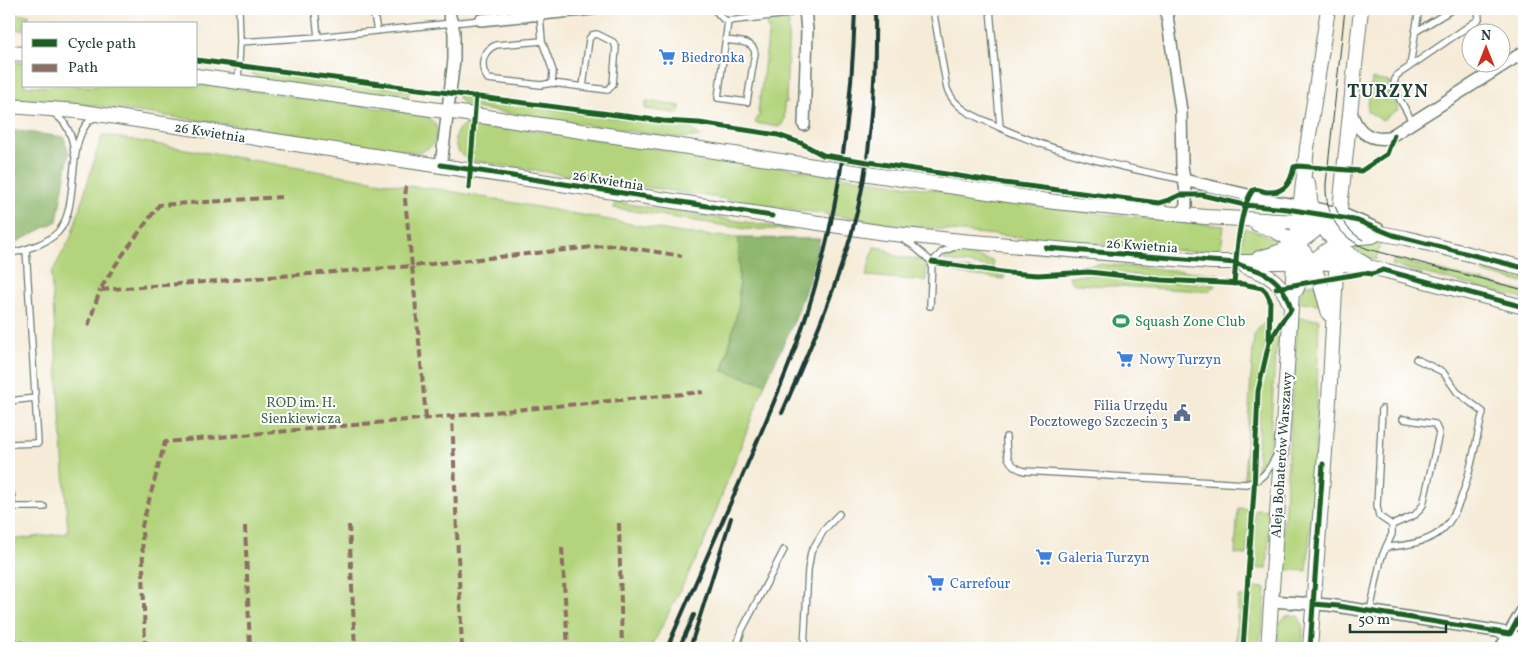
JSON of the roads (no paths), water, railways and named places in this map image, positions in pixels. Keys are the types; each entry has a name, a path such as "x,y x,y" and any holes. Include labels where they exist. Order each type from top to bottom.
{"street":[{"path":"441,165 454,60 454,32 448,9"},
{"path":"481,20 592,9"},
{"path":"804,125 807,32 805,9"},
{"path":"1166,9 1181,111 1182,166 1186,204 1178,215"},
{"name":"Aleja Bohaterów Warszawy","path":"1268,648 1294,263 1299,222 1306,207 1306,162 1328,9"},
{"path":"1310,648 1337,263 1337,217 1342,194 1361,9"},
{"path":"1351,104 1356,125 1363,132 1373,138 1388,138 1524,52"},
{"path":"9,53 22,54"},
{"path":"198,76 447,111 1055,202 1178,215 1322,224"},
{"name":"26 Kwietnia","path":"9,106 108,116 885,233 1156,258 1236,263 1294,263"},
{"path":"1184,180 1260,199 1306,207 1392,235 1524,268"},
{"path":"1306,207 1338,244 1352,257 1383,270"},
{"path":"1236,263 1273,254 1296,245 1322,224 1337,217"},
{"path":"1242,220 1275,232 1296,245 1312,262 1333,319"},
{"path":"1291,310 1301,276 1312,262 1345,240 1365,236 1392,235"},
{"path":"1236,263 1260,271 1276,281 1284,291 1291,310"},
{"path":"1294,263 1337,263 1383,270 1524,307"},
{"path":"1271,601 1328,605 1510,634 1524,643"},
{"path":"1501,648 1524,608"}],"lane":[{"path":"238,82 239,9"},
{"path":"315,9 318,37"},
{"path":"373,9 376,31"},
{"path":"714,9 723,19 728,21 774,17 788,14 794,9"},
{"path":"934,9 944,77 949,96 958,106 1046,147 1184,180"},
{"path":"990,9 1000,127"},
{"path":"1410,66 1419,9"},
{"path":"1415,32 1453,9"},
{"path":"1413,123 1393,87 1396,76 1479,18 1478,9"},
{"path":"540,15 542,41 553,71 552,83"},
{"path":"240,42 318,37 481,20"},
{"path":"726,40 750,44 754,48 755,53 747,102 718,98 728,21"},
{"path":"542,41 489,48 485,52 483,70 488,79 541,85 552,83 583,87 608,90 613,84 616,47 607,38 597,34 592,35 590,39 583,87"},
{"path":"9,254 42,244 59,230 67,216 74,163 74,142 66,125 54,114 40,108"},
{"path":"74,163 84,127 92,119 99,116 108,116"},
{"path":"885,233 911,244 932,262"},
{"path":"930,306 932,262 942,252 953,246 978,243"},
{"path":"9,444 38,443 26,249"},
{"path":"1386,547 1396,547 1433,536 1444,529 1457,510 1483,412 1457,392 1442,372 1416,359"},
{"path":"9,401 35,398"},
{"path":"1382,409 1377,506 1379,516 1392,525"},
{"path":"1392,525 1414,515 1423,505 1439,434 1435,424 1403,419"},
{"path":"1006,437 1009,460 1016,468 1024,471 1236,484 1246,484 1259,480 1272,464 1282,443"},
{"path":"9,489 12,497 10,507 44,507"},
{"path":"804,648 808,570 811,552 824,530 839,514"},
{"path":"1370,611 1381,559 1392,534 1392,525"},
{"path":"736,648 746,622 784,550"}],"tram line":[{"path":"1345,9 1326,184 1328,205 1336,224 1349,238 1368,249 1524,290"},
{"path":"1335,206 1346,226 1363,240"}],"railway":[{"path":"667,648 777,395 801,332 819,273 836,199 842,161 851,85 855,9"},
{"path":"782,413 829,301 845,255 859,205 871,121 875,65 875,9"},
{"path":"690,648 731,518"},
{"path":"679,648 694,615"}],"place":[{"name":"Biedronka","path":"667,57"},
{"name":"Squash Zone Club","path":"1121,321"},
{"name":"Nowy Turzyn","path":"1125,359"},
{"name":"Filia Urzędu Pocztowego Szczecin 3","path":"1182,413"},
{"name":"Galeria Turzyn","path":"1044,557"},
{"name":"Carrefour","path":"936,583"}],"district":[{"name":"TURZYN","path":"1388,90"}],"park label":[{"name":"ROD im. H. Sienkiewicza","path":"301,410"}]}
